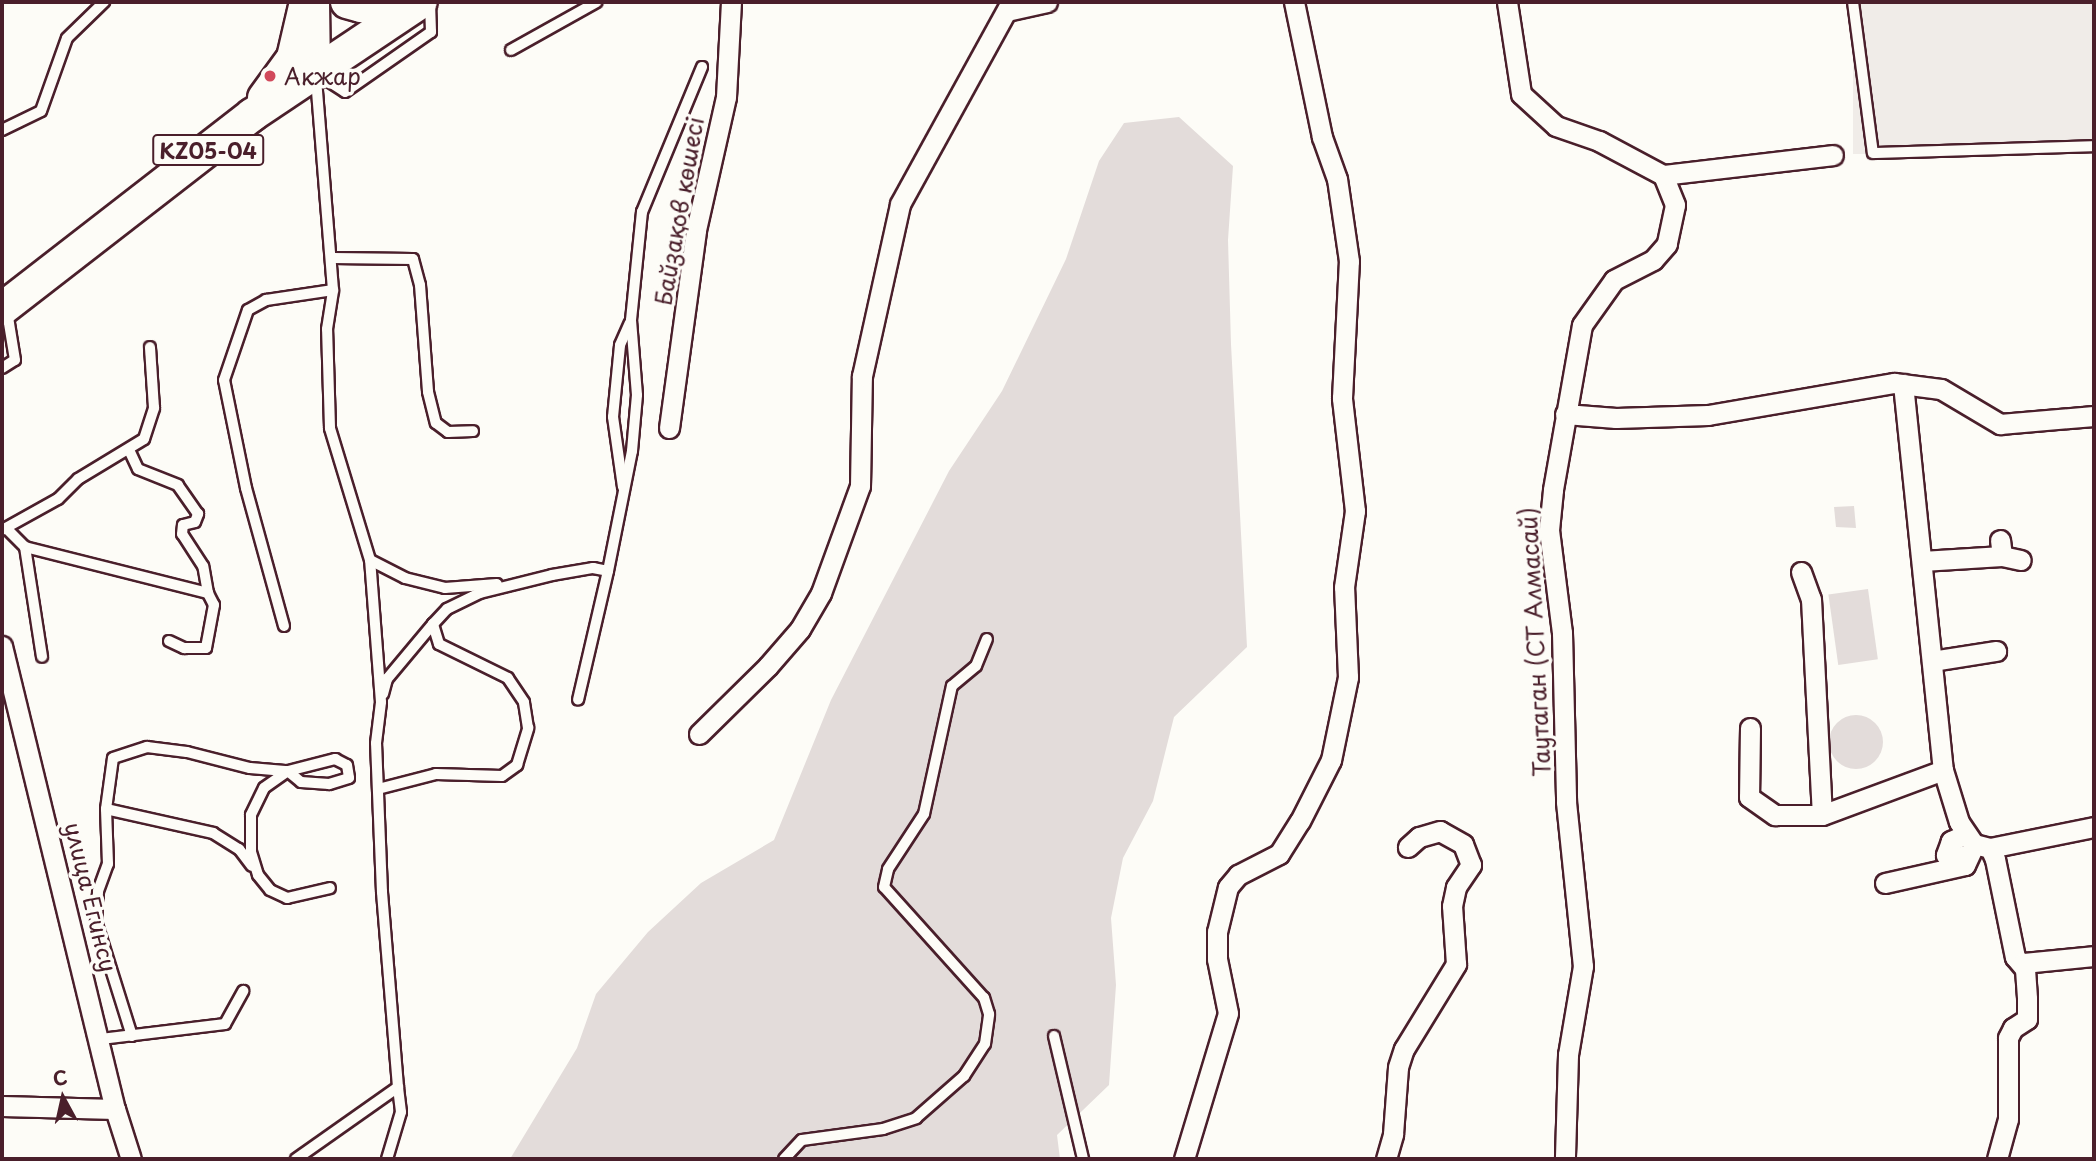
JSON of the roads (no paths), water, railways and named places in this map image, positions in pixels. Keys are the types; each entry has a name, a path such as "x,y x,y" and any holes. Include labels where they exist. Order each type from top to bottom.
{"main road":[{"path":"252,115 293,58 306,2"},
{"path":"315,2 316,73"},
{"path":"347,2 361,6 390,2"},
{"name":"KZ05-04","path":"4,307 252,115 421,2"}],"street":[{"name":"Байзақов көшесі","path":"669,428 696,230 730,73 732,2"},
{"path":"699,734 768,666 800,629 821,593 860,486 862,376 900,204 1009,6 1047,2"},
{"path":"1184,1159 1228,1013 1217,959 1217,932 1228,887 1238,875 1279,854 1300,821 1331,760 1348,677 1344,587 1355,511 1342,398 1349,261 1336,179 1318,118 1294,2"},
{"path":"1507,2 1521,94 1556,126 1599,141 1663,175 1833,155"},
{"name":"Таутаган (СТ Алмасай)","path":"1565,1159 1568,1055 1583,967 1566,802 1562,633 1549,530 1572,363 1590,309 1614,280 1653,260 1673,232 1675,205 1663,175"},
{"path":"1564,414 1616,418 1708,415 1832,390 1903,384 1941,389 2000,424 2094,416"},
{"path":"1903,384 1943,770 1976,844 2015,957 2023,963 2094,956"},
{"path":"1922,561 2008,552"},
{"path":"1801,572 1811,598 1822,815"},
{"name":"улица Егинсу","path":"2,646 101,1039 115,1110 131,1159"},
{"path":"1932,661 1996,651"},
{"path":"1749,728 1749,797 1775,815 1822,815 1943,770"},
{"path":"1923,874 1945,849 2094,827"},
{"path":"1386,1159 1393,1134 1398,1067 1404,1049 1456,964 1452,906 1456,887 1471,865 1463,844 1440,831 1419,837 1408,847"},
{"path":"1885,883 1965,865 1976,844"},
{"path":"1997,1159 2008,1118 2008,1038 2013,1028 2027,1020 2023,963"},
{"path":"2,1106 115,1110"}],"lane":[{"path":"2,130 41,111 67,38 104,2"},
{"path":"316,73 345,92 431,32 430,2"},
{"path":"511,50 597,2"},
{"path":"1853,2 1873,153 2094,146"},
{"path":"578,700 624,491 637,395 632,320 642,212 702,67"},
{"path":"316,73 333,258 334,290 327,329 330,428 370,560 381,702 378,789 386,964 401,1112 387,1159"},
{"path":"333,258 413,259 420,285 428,392 436,424 448,432 473,431"},
{"path":"285,626 246,488 224,380 248,310 266,300 334,290"},
{"path":"2,368 15,360 4,307"},
{"path":"624,491 615,446 614,379 620,345 632,320"},
{"path":"150,348 151,426 130,452 78,479 58,499 4,530 25,547 208,593"},
{"path":"130,452 138,469 178,485 198,514 195,522 183,525 183,534 203,566 208,593 214,605 206,648 184,648 169,641"},
{"path":"25,547 43,657"},
{"path":"370,560 405,578 445,588 522,582"},
{"path":"381,702 387,679 447,609 480,593 522,582 593,568 608,571"},
{"path":"378,789 436,774 502,776 517,765 523,752 528,728 524,702 508,678 439,643 433,624"},
{"path":"784,1159 802,1140 883,1129 916,1118 964,1076 985,1044 989,1014 984,998 884,887 888,869 924,814 952,686 976,666 987,639"},
{"path":"132,1036 96,921 98,891 108,864 106,809 113,758 147,747 187,752 250,768 288,771 335,759 347,765 349,778 329,784 301,782 288,771"},
{"path":"257,872 249,835 251,815 264,788 288,771"},
{"path":"106,809 213,833 239,849 270,890 287,898 330,888"},
{"path":"101,1039 225,1024 243,991"},
{"path":"1054,1036 1083,1159"},
{"path":"298,1158 398,1087"}],"place":[{"name":"Акжар","path":"270,76"}]}
